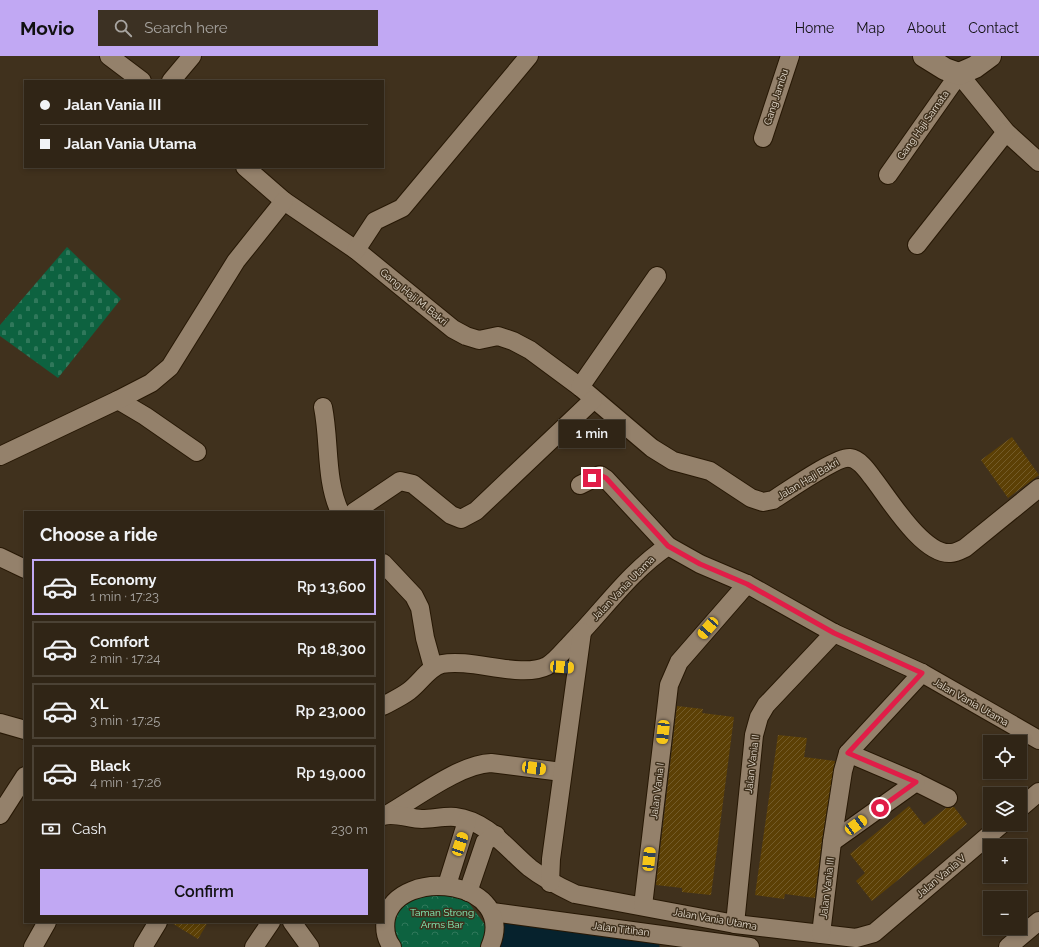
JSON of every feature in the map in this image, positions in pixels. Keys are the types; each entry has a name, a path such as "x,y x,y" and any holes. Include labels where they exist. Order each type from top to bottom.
{"street":[{"path":"109,56 141,80"},
{"path":"172,80 192,56"},
{"path":"356,250 375,221 402,208 528,56"},
{"name":"Gang Jambu","path":"763,138 790,56"},
{"path":"924,56 945,69 959,74 1006,132 1039,162"},
{"path":"959,74 976,67 990,56"},
{"name":"Gang Haji Sarnata","path":"888,175 959,74"},
{"path":"917,245 1006,132"},
{"name":"Gang Haji M. Bakri","path":"246,168 284,201 356,250 453,329 466,336 479,340 498,336 513,341 530,350 580,387 593,400"},
{"path":"0,456 151,383 170,367 236,261 284,201"},
{"path":"580,387 657,276"},
{"path":"118,400 151,420 197,452"},
{"path":"355,511 400,481 413,484 451,515 461,519 476,511 593,400"},
{"name":"Jalan Haji Bakri","path":"593,400 652,448 673,461 710,471 751,498 763,502 773,500 837,460 850,458 858,462 869,472 917,535 928,546 939,552 951,553 965,548 1039,488"},
{"path":"323,407 328,430 334,498 340,511"},
{"name":"Jalan Vania Utama","path":"580,485 600,475 606,478 668,546 700,564 747,584 834,633 922,673 1039,740"},
{"name":"Jalan Vania Utama","path":"548,666 582,632 633,575 652,557 668,546"},
{"path":"0,557 24,569"},
{"path":"384,564 414,596 420,608 425,638 433,667"},
{"name":"Jalan Vania I","path":"643,906 669,685 679,662 747,584"},
{"path":"550,883 562,772 582,632"},
{"name":"Jalan Vania II","path":"735,924 754,735 759,717 766,704 834,633"},
{"path":"384,705 408,692 433,667 453,664 524,670 548,666 576,668"},
{"name":"Jalan Vania III","path":"821,934 832,842 843,771 848,753 922,673"},
{"path":"0,723 24,730"},
{"path":"848,753 916,782 948,798"},
{"name":"Jalan Vania Utama","path":"386,815 462,770 479,764 498,764 562,772"},
{"path":"0,815 24,778"},
{"path":"832,842 916,782"},
{"path":"1027,802 1039,792"},
{"name":"Jalan Vania Utama","path":"386,815 422,819 456,817 467,821 496,835 529,867 550,883 575,894 735,924 856,938 870,935 880,928"},
{"path":"447,885 467,821"},
{"name":"Jalan Vania V","path":"880,928 994,831"},
{"path":"468,892 485,842 496,835"},
{"path":"392,947 386,936 385,925 392,906 400,898 414,890 431,886 447,885 468,892 482,901 492,912 496,930 490,947"},
{"name":"Jalan Titihan","path":"492,912 750,947"},
{"path":"1008,947 1039,921"},
{"path":"33,947 46,923"},
{"path":"143,947 157,923"},
{"path":"254,947 270,923"},
{"path":"293,923 310,947"}],"green space":[{"path":"67,247 121,299 58,378 0,336 0,325"},
{"name":"Taman Strong Arms Bar","path":"458,888 494,937 488,947 397,947 385,925 400,898"}],"building":[{"path":"1012,437 1039,475 1008,498 981,460"},
{"path":"677,706 703,709 702,713 734,717 711,895 682,892 682,888 656,885"},
{"path":"778,735 807,738 804,757 835,761 822,840 815,898 785,894 784,899 755,895"},
{"path":"909,806 924,825 946,808 954,807 967,824 872,901 856,881 865,873 850,854"},
{"path":"172,923 207,923 198,939"}],"waterway":[{"path":"505,947 519,930 643,947"}],"route":[{"path":"592,478 600,475 606,478 668,546 700,564 747,584 834,633 922,673 848,753 916,782 880,808"}]}
